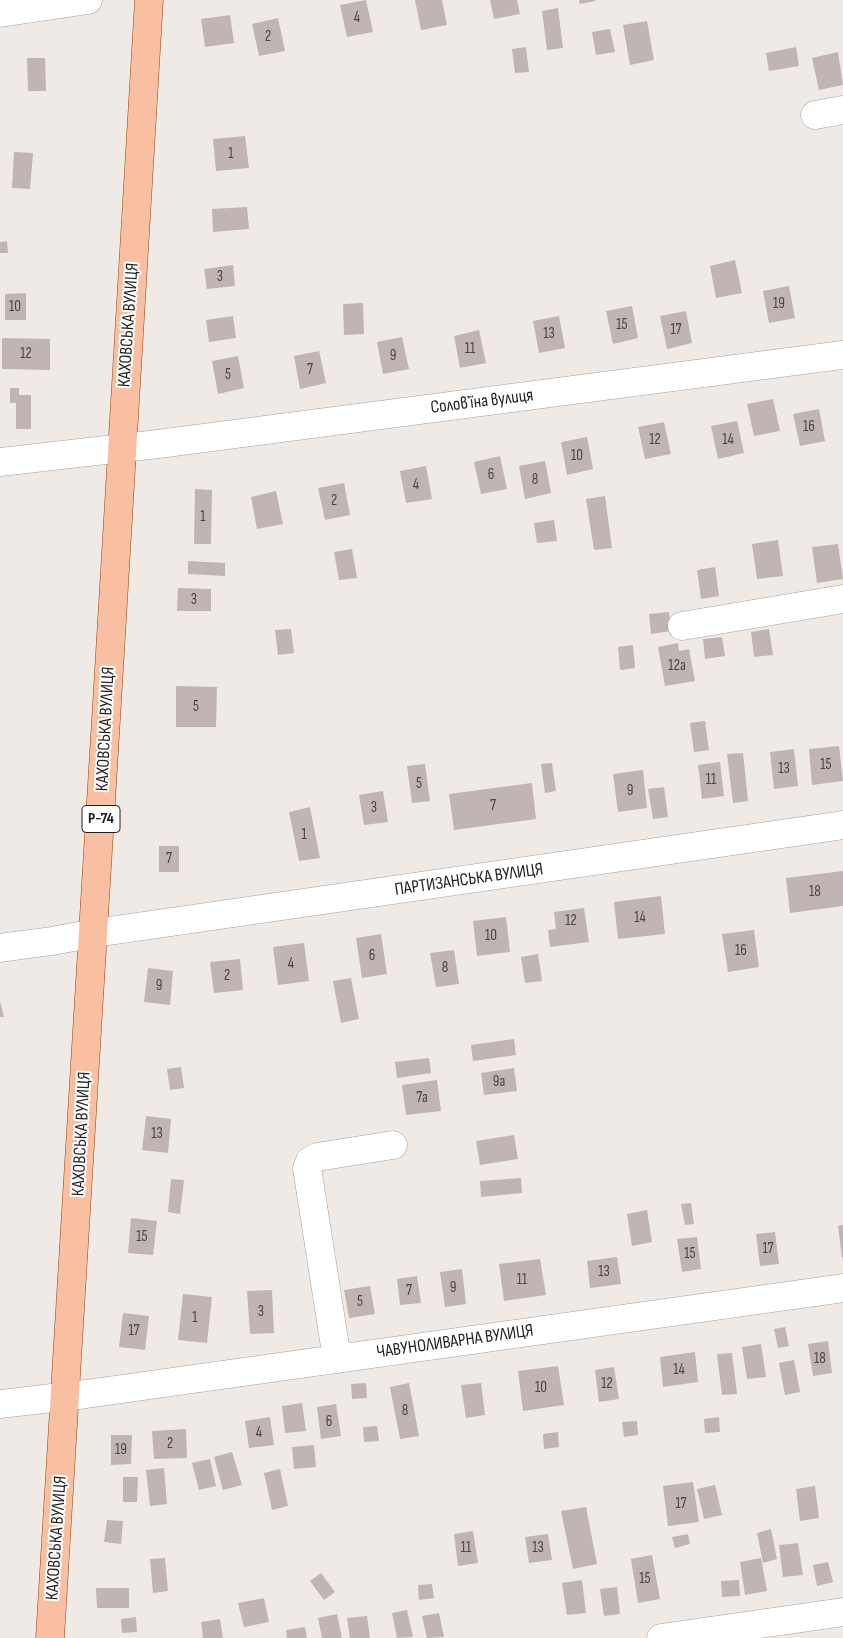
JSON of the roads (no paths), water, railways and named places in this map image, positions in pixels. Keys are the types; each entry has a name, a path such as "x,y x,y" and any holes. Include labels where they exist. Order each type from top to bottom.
{"main road":[{"name":"КАХОВСЬКА ВУЛИЦЯ","path":"50,1638 95,933 121,449 149,0"}],"street":[{"path":"0,13 88,0"},
{"path":"815,115 843,110"},
{"name":"Соловʼїна вулиця","path":"0,462 76,452 121,449 843,355"},
{"path":"682,626 843,599"},
{"name":"ПАРТИЗАНСЬКА ВУЛИЦЯ","path":"0,948 843,825"},
{"path":"336,1359 307,1168 310,1161 317,1157 394,1144"},
{"name":"ЧАВУНОЛИВАРНА ВУЛИЦЯ","path":"0,1404 843,1288"},
{"path":"661,1638 843,1612"}]}
